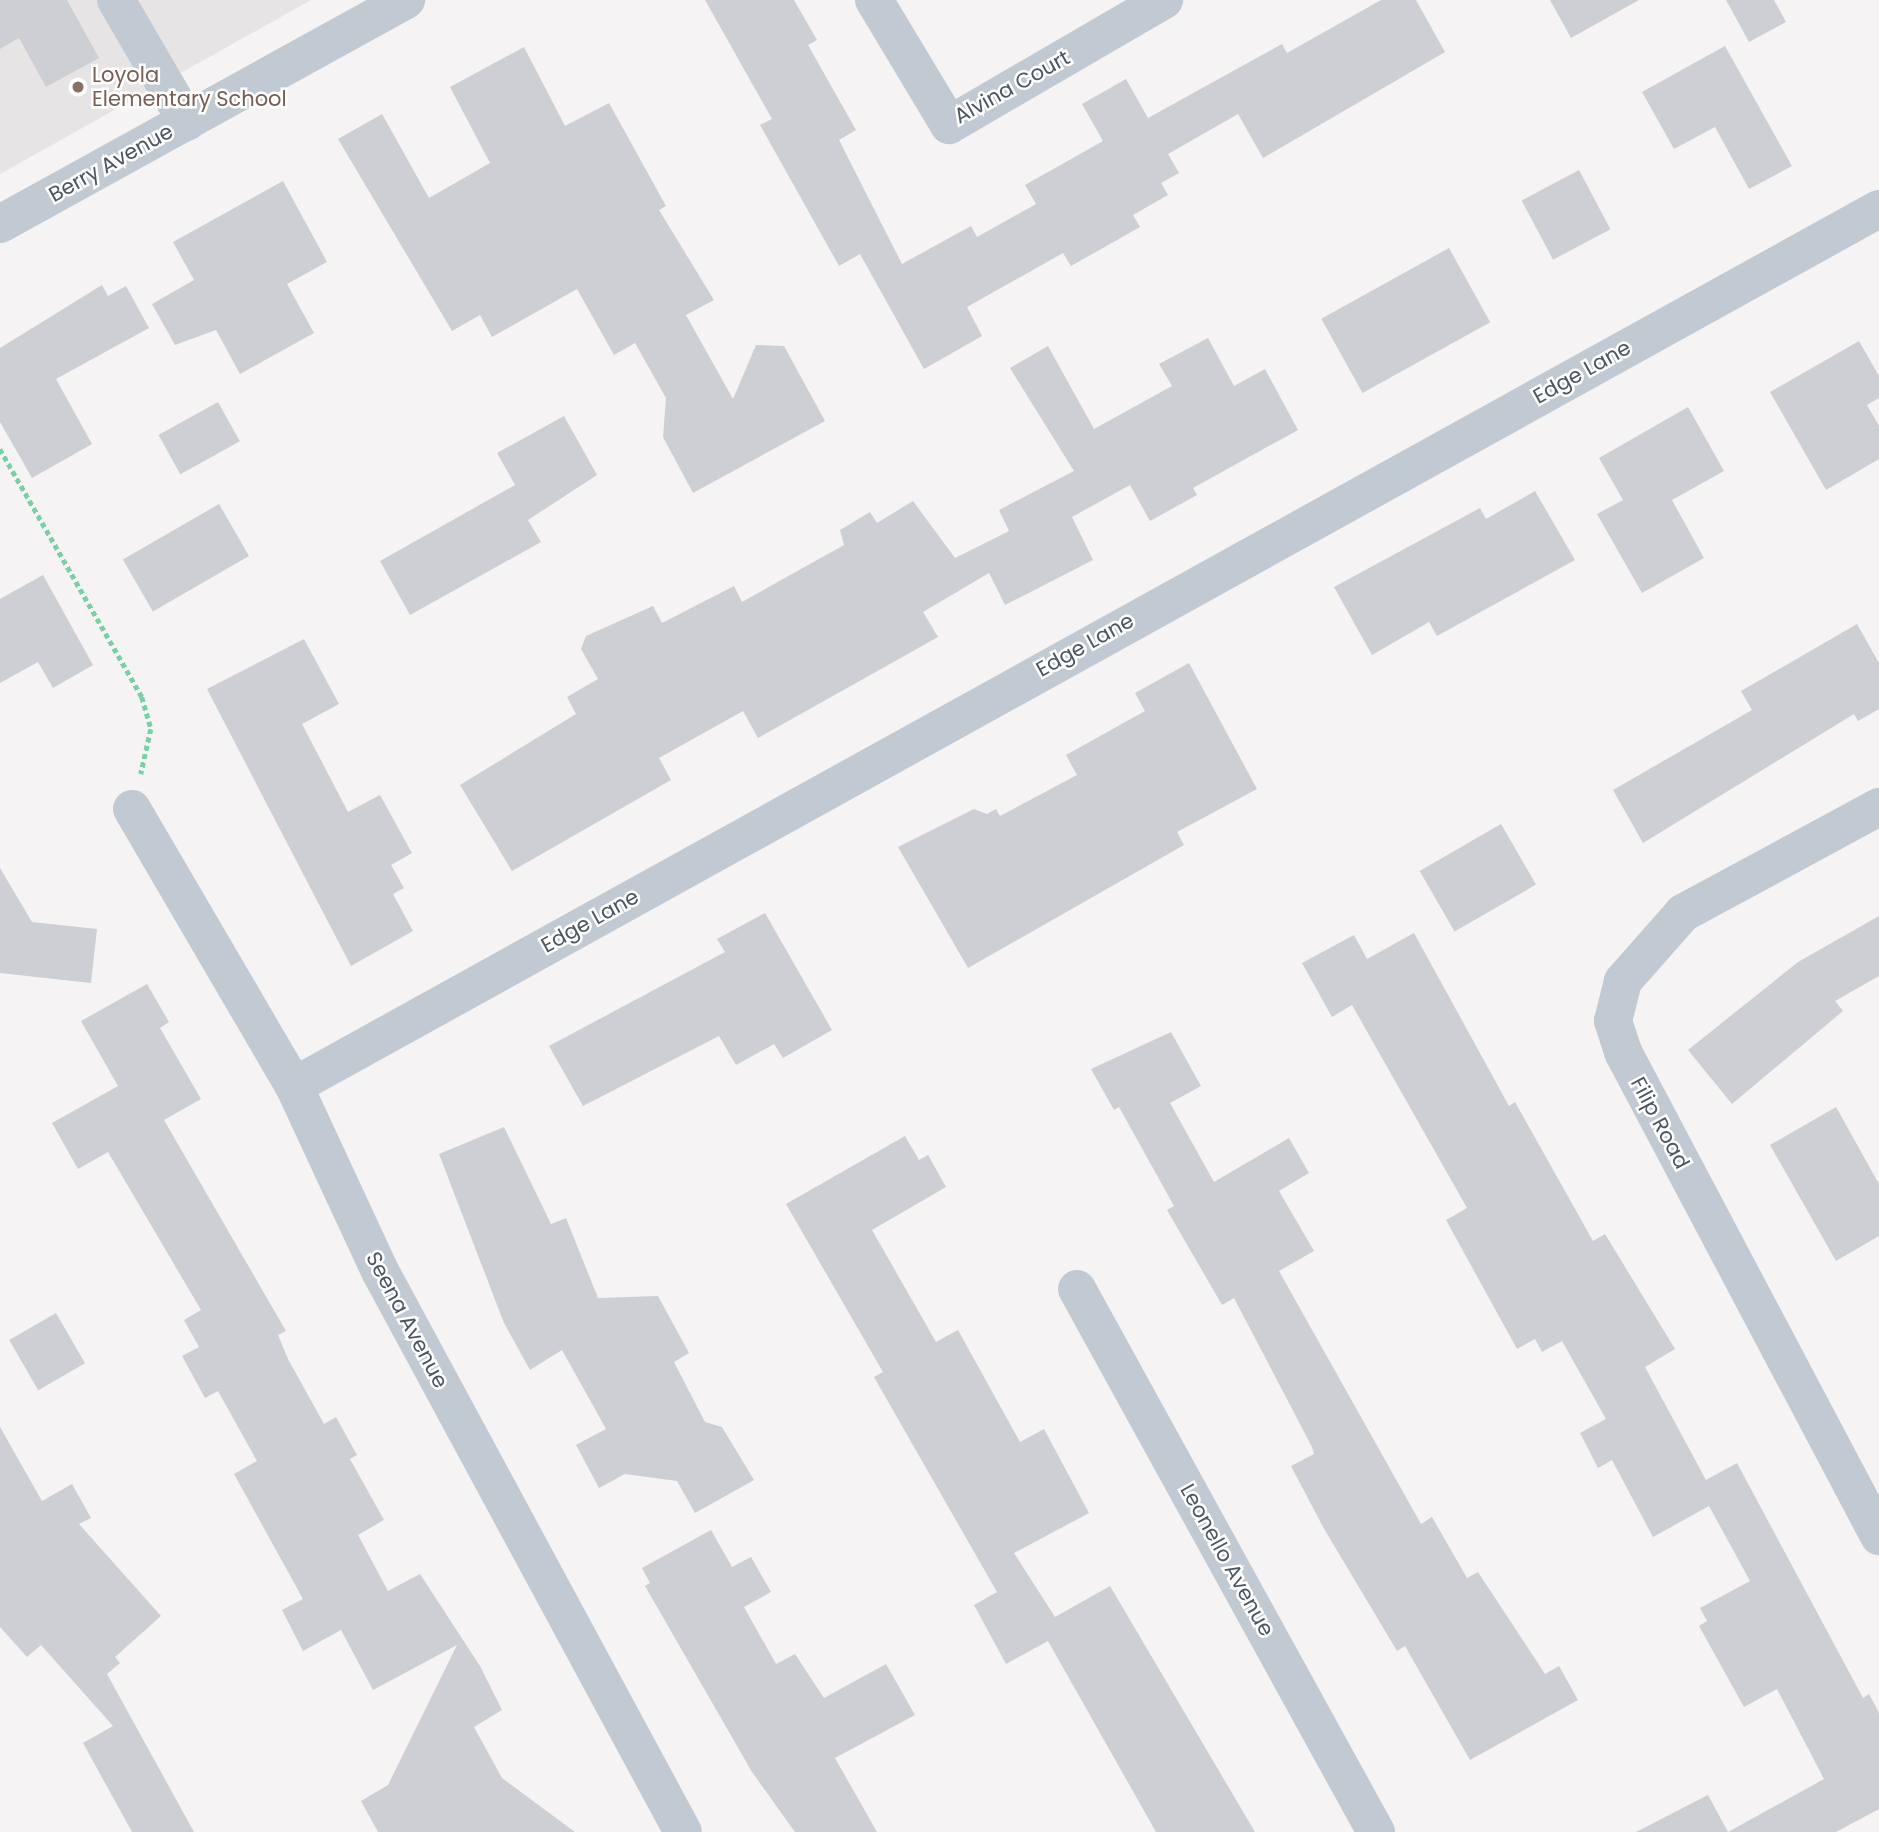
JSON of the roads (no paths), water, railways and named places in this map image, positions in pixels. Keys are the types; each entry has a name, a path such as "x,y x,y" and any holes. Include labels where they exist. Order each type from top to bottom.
{"street":[{"path":"116,0 187,122"},
{"name":"Berry Avenue","path":"0,225 406,0"},
{"name":"Alvina Court","path":"874,0 949,125 1164,0"},
{"name":"Edge Lane","path":"294,1086 1879,209"},
{"name":"Filip Road","path":"1879,807 1683,913 1623,981 1613,1021 1623,1052 1879,1536"},
{"name":"Seena Avenue","path":"132,808 294,1086 381,1273 683,1832"},
{"name":"Leonello Avenue","path":"1077,1289 1376,1832"}],"place":[{"name":"Loyola Elementary School","path":"78,87"}]}
